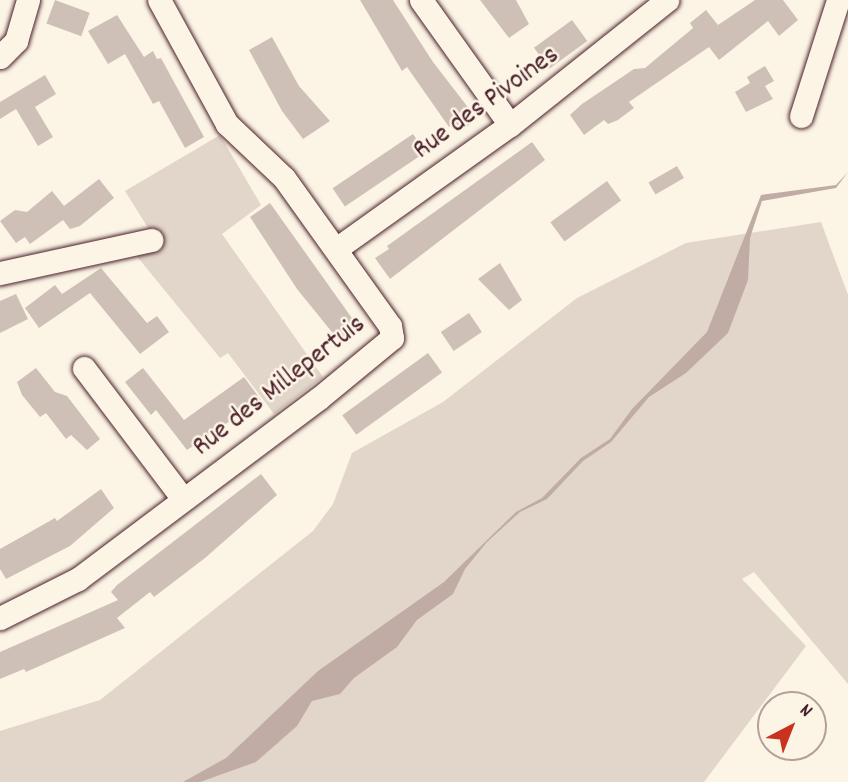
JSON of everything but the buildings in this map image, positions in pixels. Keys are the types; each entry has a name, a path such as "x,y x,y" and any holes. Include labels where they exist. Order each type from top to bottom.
{"street":[{"path":"0,57 16,41 28,0"},
{"name":"Rue des Millepertuis","path":"0,618 78,579 392,338 390,327 284,178 227,124 159,0"},
{"path":"421,0 510,125"},
{"name":"Rue des Pivoines","path":"336,249 510,125 667,0"},
{"path":"801,116 838,0"},
{"path":"0,274 151,240"},
{"path":"84,368 184,499"}],"shaded area":[{"path":"220,135 261,205 222,234 323,377 274,414 228,353 220,358 135,254 158,244 125,191"},
{"path":"848,172 836,188 762,201 750,238 748,280 728,333 686,373 649,397 611,442 583,461 547,499 520,512 487,542 465,569 453,594 417,620 397,647 354,678 340,694 312,701 297,726 256,762 200,782 183,782 226,758 318,671 444,582 516,512 542,498 581,458 610,439 632,409 707,332 761,195 836,185"},
{"path":"821,222 848,295 848,684 754,572 742,579 806,646 772,691 757,691 757,711 704,782 0,782 0,731 100,700 313,531 333,504 352,453 443,402 577,298 686,243"}]}
